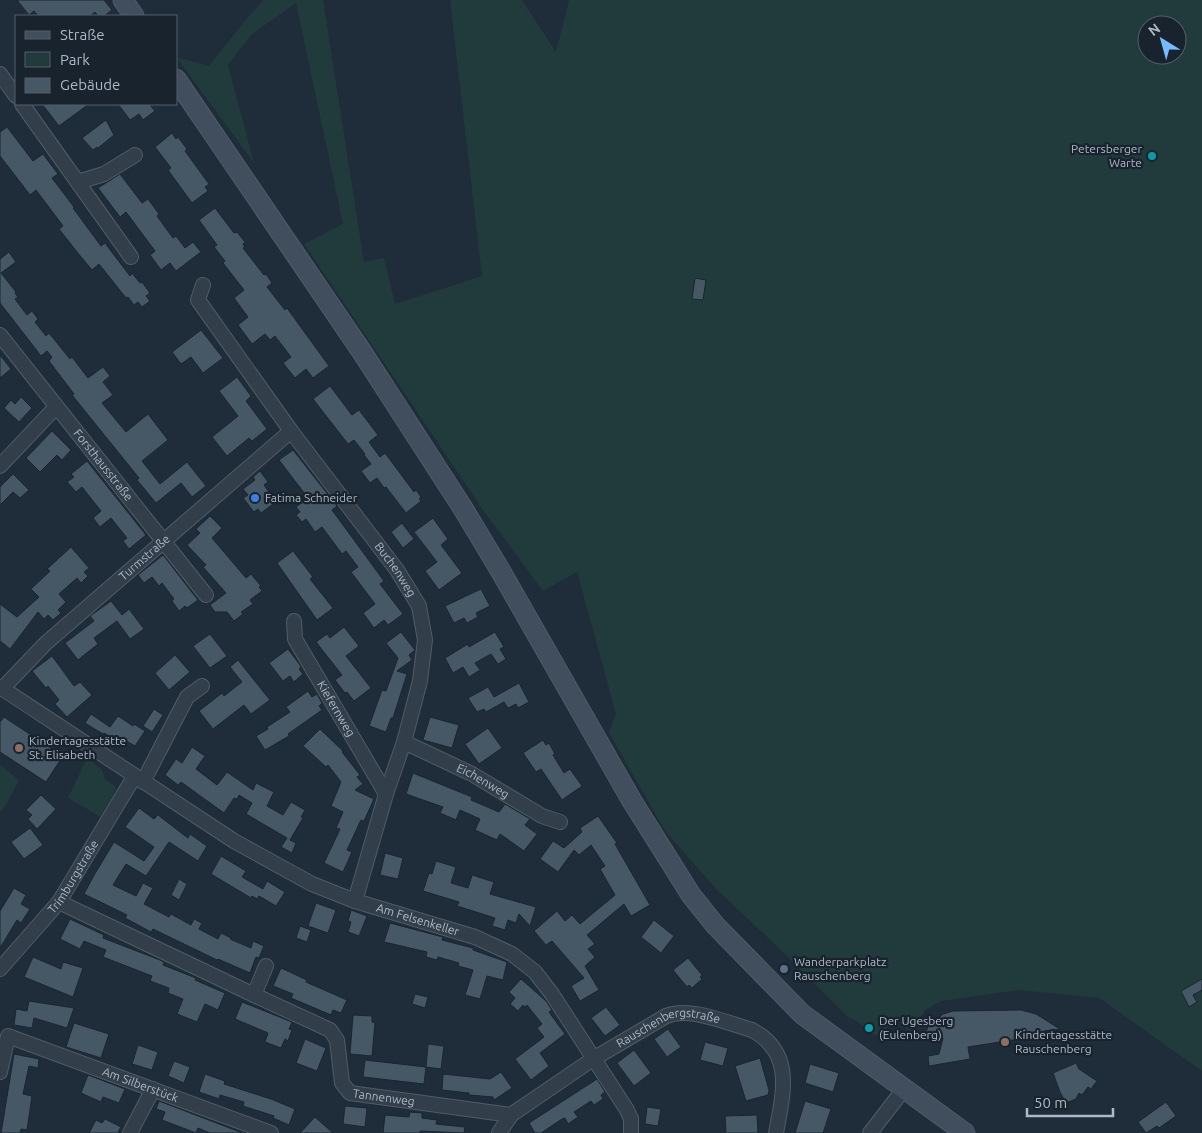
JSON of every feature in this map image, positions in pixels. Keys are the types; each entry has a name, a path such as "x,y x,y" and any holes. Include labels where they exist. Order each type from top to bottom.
{"main road":[{"path":"123,0 133,15"},
{"path":"178,82 362,352 464,510 632,801 691,896 714,926 802,1014 965,1133"}],"street":[{"path":"0,74 15,95"},
{"path":"23,105 131,258"},
{"path":"78,182 104,174 135,155"},
{"name":"Buchenweg","path":"203,285 198,300 291,431 397,570 419,606 425,640 420,681 404,742 386,794 355,901"},
{"name":"Forsthausstraße","path":"0,335 162,542 206,595"},
{"path":"0,466 56,407"},
{"name":"Turmstraße","path":"1,688 46,643 291,431"},
{"name":"Kiefernweg","path":"294,621 295,639 386,794"},
{"name":"Trimburgstraße","path":"0,969 59,902 139,780 187,697 202,686"},
{"name":"Am Felsenkeller","path":"1,688 234,841 312,884 355,901 475,937 512,954 535,972 552,994 627,1110 631,1133"},
{"name":"Eichenweg","path":"404,742 472,774 542,816 560,822"},
{"name":"Tannenweg","path":"59,902 330,1030 337,1040 342,1083 350,1093 511,1115"},
{"path":"254,995 266,966"},
{"name":"Rauschenbergstraße","path":"499,1133 511,1115 593,1059 673,1013 686,1012 752,1030 761,1035 774,1049 783,1069 784,1085 776,1133"},
{"name":"Am Silberstück","path":"0,1072 8,1036 271,1133"},
{"path":"130,1133 153,1089"},
{"path":"870,1133 904,1089"}],"green space":[{"path":"263,0 323,0 364,262 384,258 395,304 482,276 450,0 522,0 556,52 569,0 1202,0 1202,1071 1099,998 1019,990 941,1001 925,1010 911,1034 903,1022 886,1017 887,1030 878,1036 870,1033 859,1023 848,1017 717,890 665,831 609,733 616,714 577,572 543,591 485,513 304,244 343,224 296,3 251,35 228,65 254,163 178,58 209,66"},
{"path":"87,758 103,771 104,778 115,786 116,790 101,817 68,798"},
{"path":"0,765 19,780 6,805 0,812"}],"building":[{"path":"17,0 104,0 112,10 105,15 97,15 95,12 91,15 37,15 34,11 29,15"},
{"path":"43,105 88,105 59,126"},
{"path":"119,105 150,105 155,111 143,120 139,114 130,120"},
{"path":"106,120 114,135 93,150 82,138"},
{"path":"7,127 33,161 43,154 58,174 52,178 73,208 101,246 105,243 130,276 132,273 140,283 142,282 150,293 146,296 150,301 142,307 138,302 134,305 128,297 126,298 99,264 92,270 59,229 63,226 36,190 30,195 0,156 0,132"},
{"path":"172,133 176,139 178,137 187,149 185,151 209,184 205,187 208,191 192,203 168,170 171,168 155,147"},
{"path":"120,174 142,203 148,199 159,214 157,216 173,238 176,236 185,248 193,242 201,252 176,271 170,263 161,270 150,255 155,251 126,212 120,217 98,188"},
{"path":"215,208 234,233 237,232 245,242 243,244 245,247 243,248 272,283 267,287 285,310 287,308 329,366 313,378 306,369 295,378 283,363 291,357 275,336 270,340 265,334 252,344 238,325 248,317 234,298 244,290 223,263 225,261 214,247 217,245 199,220"},
{"path":"9,252 16,262 1,273 16,292 18,297 15,299 27,315 32,311 38,319 35,322 46,336 49,333 70,359 72,357 88,378 103,367 110,376 103,382 113,395 102,403 126,432 148,414 168,440 142,461 160,484 187,462 206,486 192,497 181,483 156,503 137,480 139,478 72,395 74,394 49,361 52,357 47,351 41,356 0,303 0,259"},
{"path":"695,278 706,280 703,300 692,299"},
{"path":"201,330 223,358 203,373 191,357 181,364 172,352"},
{"path":"0,355 11,369 0,378"},
{"path":"237,377 251,396 246,401 267,429 252,441 249,438 227,456 212,437 238,416 219,391"},
{"path":"330,386 352,415 359,410 378,435 369,442 380,457 385,453 414,492 416,490 421,497 419,499 421,501 406,513 377,478 370,483 361,471 371,464 365,454 354,440 348,444 313,399"},
{"path":"21,397 32,408 19,422 4,408 11,400 15,404"},
{"path":"52,431 71,450 62,460 57,455 40,472 26,458"},
{"path":"293,450 337,506 332,510 384,581 380,584 403,614 388,625 384,620 374,628 363,613 375,604 351,572 358,567 346,551 342,554 322,527 315,532 306,519 302,522 296,515 300,512 296,507 308,498 279,460"},
{"path":"87,461 146,535 129,549 123,541 127,538 111,518 100,527 93,518 101,511 82,487 76,492 67,482 74,477 71,474"},
{"path":"260,471 268,482 264,485 276,502 261,513 258,509 254,512 243,498 248,495 243,489 255,480 253,477"},
{"path":"13,474 29,490 20,498 13,492 0,505 0,487"},
{"path":"210,516 222,528 212,538 246,578 251,574 261,586 259,587 262,591 250,600 253,604 241,612 243,614 234,621 227,612 215,612 210,605 226,593 203,567 206,565 187,545 200,533 196,529"},
{"path":"433,518 448,539 441,545 462,573 439,590 425,571 437,562 414,532"},
{"path":"402,523 414,539 403,548 391,532"},
{"path":"71,547 89,568 84,572 88,576 81,583 77,578 59,594 66,602 58,610 61,613 53,620 48,615 44,619 38,612 10,649 0,641 0,604 17,617 39,597 31,589 50,571 47,569"},
{"path":"293,551 313,577 310,579 333,608 317,620 277,563"},
{"path":"163,555 198,600 179,611 172,601 174,599 162,583 159,586 152,577 144,583 138,575"},
{"path":"481,589 490,606 476,613 478,617 467,623 464,618 454,623 445,606"},
{"path":"111,601 122,615 129,609 144,629 130,639 117,621 94,638 98,644 78,660 65,643 94,621 90,616"},
{"path":"344,627 359,646 346,656 371,688 354,701 335,680 342,675 316,642 327,634 330,638"},
{"path":"401,632 415,650 409,655 412,660 397,671 407,674 393,718 391,718 386,732 369,726 382,690 386,691 398,658 386,643"},
{"path":"495,632 504,647 500,649 506,659 498,664 491,654 475,663 480,670 469,677 463,667 453,673 445,658 468,644 469,647"},
{"path":"210,634 227,656 210,668 193,646"},
{"path":"288,649 300,665 299,669 303,674 294,682 290,676 283,681 269,663"},
{"path":"175,655 190,672 169,690 155,673"},
{"path":"52,656 74,686 80,682 92,695 67,717 55,704 59,700 32,671"},
{"path":"238,660 270,700 251,714 244,705 213,729 199,711 222,693 224,696 242,682 230,667"},
{"path":"519,683 529,702 518,708 516,704 508,708 504,702 486,712 484,709 477,712 468,698 488,687 494,697"},
{"path":"308,691 312,697 317,694 322,703 319,706 322,710 288,734 289,736 265,750 256,736 290,712 286,707"},
{"path":"154,709 163,715 152,732 143,726"},
{"path":"91,714 110,727 118,716 145,731 135,746 128,742 126,745 113,736 112,738 103,734 85,723"},
{"path":"4,717 63,756 46,782 0,752 0,722"},
{"path":"430,717 459,725 452,748 423,740"},
{"path":"488,728 502,748 479,764 465,744"},
{"path":"320,729 343,751 360,775 357,777 363,784 355,790 374,799 364,821 361,820 347,850 352,852 343,872 324,863 340,829 336,828 343,812 331,806 341,782 328,765 326,767 303,746"},
{"path":"543,740 546,745 549,743 555,754 553,755 564,773 570,769 582,786 562,800 541,769 536,772 523,753"},
{"path":"192,747 205,756 196,769 217,785 227,772 253,790 256,783 274,792 267,806 283,815 291,802 305,810 301,817 303,818 290,840 296,843 292,853 281,847 287,838 246,814 252,803 239,795 237,799 234,798 224,813 181,782 178,785 165,775 176,759 182,763"},
{"path":"413,773 472,797 471,800 499,812 505,804 530,819 525,825 537,834 524,851 500,834 497,840 475,830 480,819 460,810 456,820 440,813 443,807 406,794"},
{"path":"41,795 56,809 37,829 28,819 32,815 26,810"},
{"path":"139,808 154,819 158,815 188,838 190,834 207,846 198,861 169,842 146,876 126,864 113,885 136,896 143,883 153,888 144,904 169,917 171,914 191,925 194,919 202,923 199,929 218,939 221,933 251,948 253,941 264,946 259,958 256,957 250,973 217,960 153,929 151,932 125,918 127,915 84,894 114,842 144,861 154,847 125,827"},
{"path":"598,816 617,843 615,844 650,905 631,916 624,904 587,935 595,944 588,949 595,957 585,966 599,990 580,1001 571,986 584,978 552,941 546,945 534,931 557,911 565,921 572,915 580,924 615,895 600,869 605,866 591,845 579,855 574,850 558,872 540,859 553,841 564,848 582,832 580,828"},
{"path":"30,828 43,845 24,859 11,842"},
{"path":"385,853 403,858 398,879 380,875"},
{"path":"221,856 246,871 242,877 263,889 267,881 285,892 276,906 259,896 257,899 252,896 251,898 211,874"},
{"path":"436,861 456,867 451,883 468,888 472,875 494,882 490,894 536,907 530,926 519,914 516,923 508,920 505,930 492,926 495,918 457,906 459,902 423,891 429,873 432,874"},
{"path":"179,879 187,884 179,900 171,895"},
{"path":"14,888 26,895 21,904 30,909 21,923 17,920 0,948 0,911"},
{"path":"316,903 336,910 328,933 308,926"},
{"path":"351,910 367,916 359,936 348,932 351,922 348,921"},
{"path":"70,919 104,935 103,938 160,960 164,962 163,965 196,978 195,980 225,993 218,1010 205,1004 197,1022 177,1014 183,999 168,993 169,988 150,981 152,976 103,957 106,950 84,941 80,949 60,939"},
{"path":"654,920 674,936 661,953 641,937"},
{"path":"390,923 443,937 442,940 473,948 473,950 507,962 503,980 487,976 480,999 465,995 473,970 458,966 459,963 438,957 437,960 426,957 427,952 384,942"},
{"path":"300,926 311,930 307,942 296,938"},
{"path":"33,957 61,969 63,962 83,968 73,997 24,977"},
{"path":"688,958 702,975 700,977 702,979 692,988 689,985 687,987 673,970"},
{"path":"281,968 307,980 306,982 347,1000 341,1013 333,1010 331,1015 291,998 293,994 273,986"},
{"path":"521,979 546,1001 552,1010 549,1012 565,1034 540,1053 549,1066 531,1080 515,1059 544,1037 537,1028 542,1024 527,1005 525,1007 523,1005 518,1011 510,1004 515,998 509,992"},
{"path":"1202,979 1202,990 1193,995 1197,1002 1189,1007 1181,991"},
{"path":"415,994 428,997 425,1008 412,1004"},
{"path":"29,1001 74,1008 67,1028 34,1018 32,1028 14,1025 16,1009 27,1011"},
{"path":"242,1002 292,1022 289,1029 292,1030 288,1041 285,1039 281,1048 265,1042 268,1033 235,1019"},
{"path":"606,1007 620,1025 605,1036 591,1018"},
{"path":"1021,1010 1036,1014 1060,1029 1044,1031 1045,1035 968,1047 970,1059 929,1066 928,1056 939,1054 943,1038 924,1037 928,1027 943,1014 953,1011"},
{"path":"353,1015 372,1016 372,1022 375,1023 372,1056 350,1054"},
{"path":"74,1023 109,1034 101,1058 66,1047"},
{"path":"668,1029 681,1047 667,1057 654,1039"},
{"path":"305,1039 326,1048 317,1071 296,1063"},
{"path":"705,1042 728,1048 723,1066 700,1060"},
{"path":"428,1044 444,1046 441,1069 426,1067"},
{"path":"138,1045 158,1052 152,1070 132,1064"},
{"path":"634,1050 651,1073 634,1086 617,1063"},
{"path":"14,1054 39,1059 38,1068 29,1066 23,1094 32,1096 27,1130 21,1129 20,1133 1,1133"},
{"path":"760,1058 769,1090 768,1095 746,1101 735,1066"},
{"path":"365,1060 426,1067 424,1084 363,1077"},
{"path":"174,1061 190,1067 184,1083 168,1076"},
{"path":"1076,1063 1079,1069 1097,1081 1091,1089 1088,1087 1082,1095 1079,1093 1076,1099 1066,1103 1053,1073"},
{"path":"810,1064 839,1073 833,1092 805,1083"},
{"path":"501,1072 512,1088 494,1100 493,1097 442,1090 443,1074 490,1079"},
{"path":"205,1074 225,1081 224,1084 295,1109 289,1125 273,1118 274,1116 243,1106 244,1102 220,1095 219,1099 199,1092"},
{"path":"88,1075 125,1089 119,1103 103,1097 101,1102 81,1093"},
{"path":"597,1079 605,1092 601,1095 603,1099 594,1105 591,1101 574,1112 578,1117 568,1124 565,1118 541,1133 535,1133 529,1123"},
{"path":"159,1101 240,1133 210,1133 198,1128 196,1133 162,1120 165,1112 156,1109"},
{"path":"805,1101 831,1109 823,1133 795,1133"},
{"path":"1166,1102 1176,1116 1159,1128 1157,1126 1146,1133 1138,1122"},
{"path":"345,1106 367,1108 365,1127 343,1124"},
{"path":"647,1107 661,1109 658,1126 645,1124"},
{"path":"410,1112 422,1113 422,1118 437,1120 436,1124 465,1127 464,1133 420,1131 420,1133 383,1133 385,1115 409,1117"},
{"path":"757,1115 758,1133 726,1133 725,1116"},
{"path":"315,1117 333,1133 300,1133"},
{"path":"105,1119 121,1127 118,1132 121,1133 89,1133 96,1120 102,1123"}],"place":[{"name":"Petersberger Warte","path":"1152,156"},
{"name":"Fatima Schneider","path":"255,498"},
{"name":"Kindertagesstätte St. Elisabeth","path":"19,748"},
{"name":"Wanderparkplatz Rauschenberg","path":"784,969"},
{"name":"Der Ugesberg (Eulenberg)","path":"869,1028"},
{"name":"Kindertagesstätte Rauschenberg","path":"1005,1042"}]}
